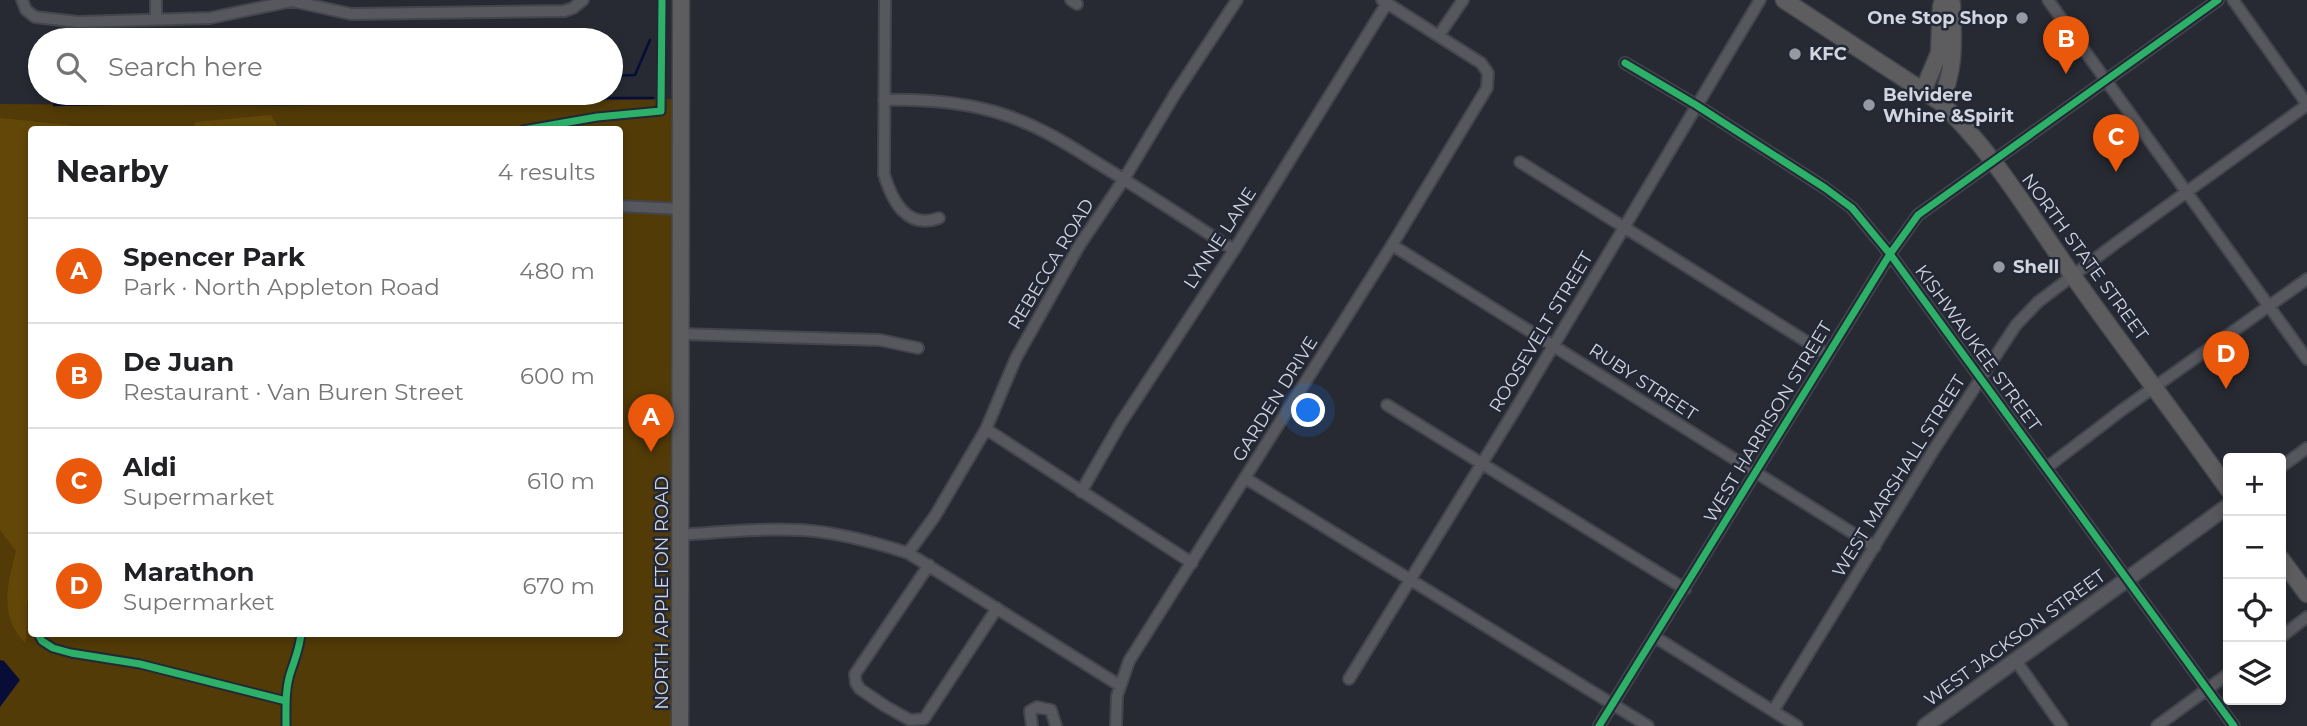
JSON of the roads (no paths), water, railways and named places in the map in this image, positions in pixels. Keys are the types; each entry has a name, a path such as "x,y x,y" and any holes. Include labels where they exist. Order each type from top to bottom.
{"main road":[{"name":"NORTH APPLETON ROAD","path":"680,726 681,0"},
{"name":"NORTH STATE STREET","path":"1784,0 1940,102 1961,122 1994,162 2223,482"},
{"path":"1923,91 1939,53 1943,0"},
{"path":"1940,102 1953,61 1952,4 1949,0"},
{"path":"2286,566 2307,594"}],"street":[{"path":"22,0 29,14 41,19 78,22 210,18 283,1 302,1 351,13 564,11 582,1"},
{"path":"156,0 156,19"},
{"path":"448,0 448,13"},
{"path":"886,0 882,163 891,194 907,216 918,221 939,218"},
{"name":"REBECCA ROAD","path":"908,553 934,516 986,429 1016,359 1079,246 1237,0"},
{"path":"1385,2 1439,35 1463,0"},
{"name":"ROOSEVELT STREET","path":"1349,679 1483,463 1760,0"},
{"path":"2048,0 2307,359"},
{"name":"WEST HARRISON STREET","path":"1599,726 1907,229 1927,207 1994,162 2218,0"},
{"path":"2233,0 2307,104"},
{"name":"LYNNE LANE","path":"1082,492 1120,424 1234,250 1385,2"},
{"name":"GARDEN DRIVE","path":"1116,726 1119,685 1129,661 1392,245 1482,96 1488,79 1481,63 1439,35"},
{"name":"KISHWAUKEE STREET","path":"1625,63 1696,105 1852,208 1890,254 2234,726"},
{"path":"884,100 939,101 1003,114 1035,127 1124,179 1234,250"},
{"name":"WEST MARSHALL STREET","path":"1773,711 1933,451 2016,324 2038,302 2307,104"},
{"path":"1520,162 1828,355"},
{"path":"623,206 681,209"},
{"name":"RUBY STREET","path":"1392,245 1875,547"},
{"path":"2046,468 2122,410 2307,279"},
{"path":"681,334 880,340 918,348"},
{"path":"1387,405 1685,589"},
{"path":"986,429 1192,563"},
{"path":"2286,463 2307,448"},
{"path":"1245,478 1648,726"},
{"name":"WEST JACKSON STREET","path":"1925,726 2223,510"},
{"path":"682,535 803,530 871,541 908,553 1119,685"},
{"path":"929,565 855,674 860,689 886,706 909,720 923,719 997,608"},
{"path":"2286,633 2307,617"},
{"path":"1655,637 1797,726"},
{"path":"2017,661 2062,726"},
{"path":"2157,726 2223,678"},
{"path":"1032,726 1030,711 1045,707 1051,710 1056,726"}],"waterway":[{"path":"623,76 635,75 650,40"},
{"path":"623,98 653,98"}],"place":[{"name":"One Stop Shop","path":"2022,18"},
{"name":"KFC","path":"1795,54"},
{"name":"De Juan","path":"2066,74"},
{"name":"Belvidere Whine &Spirit","path":"1869,105"},
{"name":"Aldi","path":"2116,172"},
{"name":"Shell","path":"1999,267"},
{"name":"Marathon","path":"2226,389"},
{"name":"Spencer Park","path":"651,452"}]}
